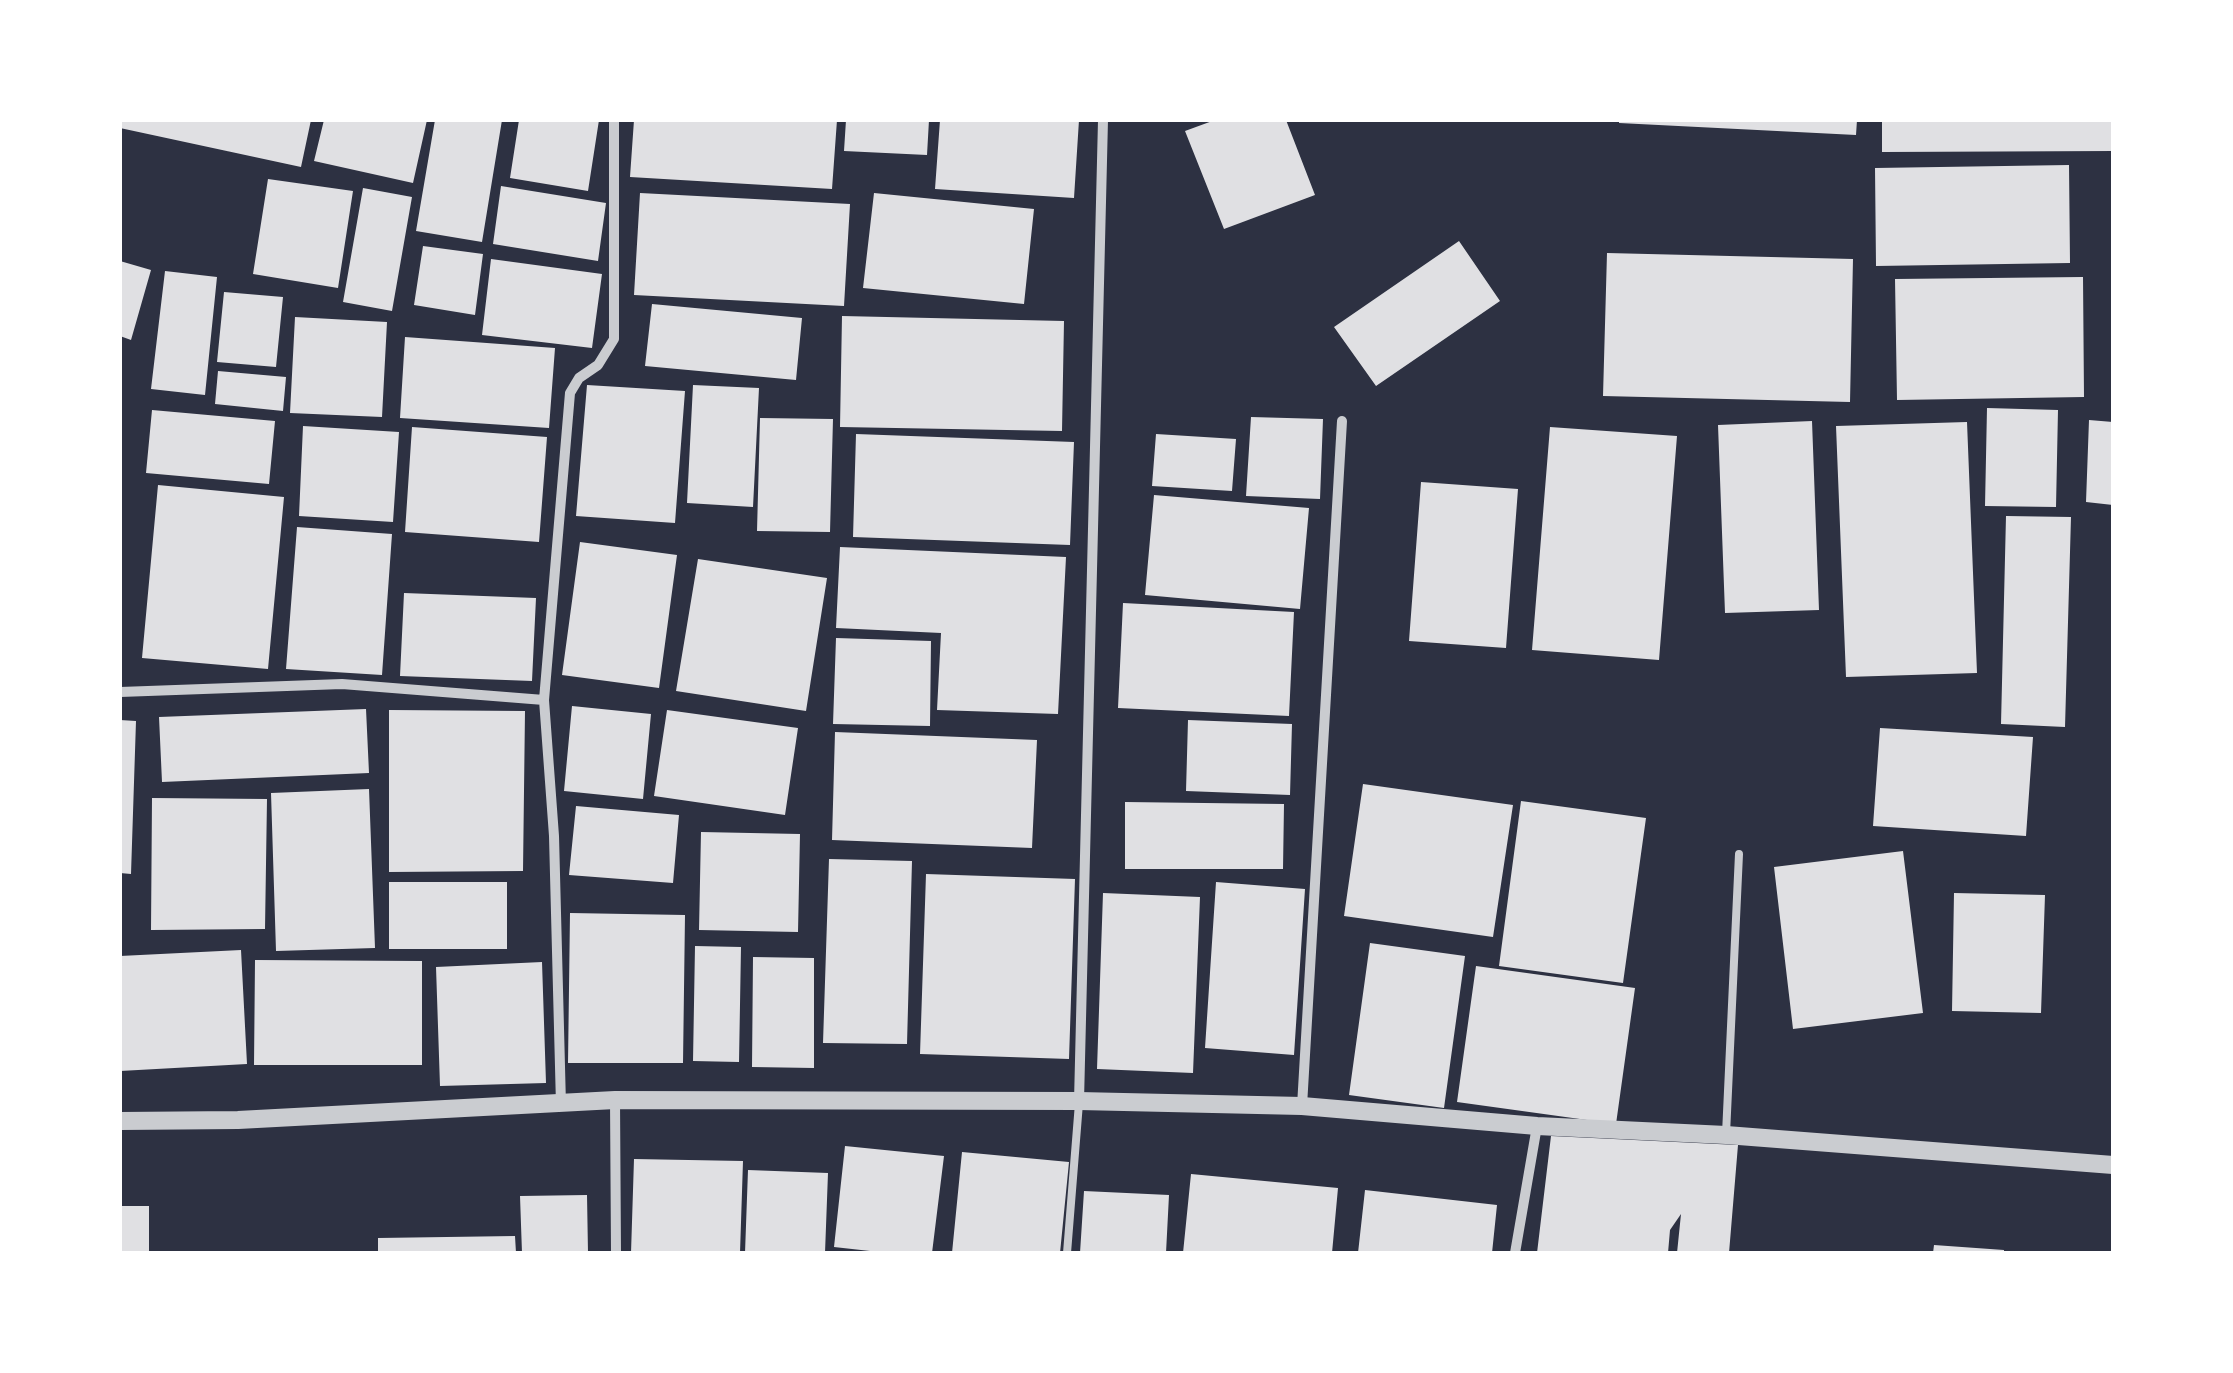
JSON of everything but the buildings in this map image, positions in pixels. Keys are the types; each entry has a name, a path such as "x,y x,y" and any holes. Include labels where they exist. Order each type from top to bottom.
{"street":[{"path":"561,1104 554,836 544,700 570,393 579,378 598,365 614,339 614,120"},
{"path":"1079,1100 1103,120"},
{"path":"1302,1106 1342,421"},
{"path":"120,692 342,684 544,700"},
{"path":"615,1100 616,1253"},
{"path":"120,1121 238,1120 615,1100 1079,1100 1302,1106 2113,1165"},
{"path":"1515,1253 1537,1126"}],"lane":[{"path":"1726,1134 1739,854"},
{"path":"1067,1253 1079,1100"}]}
